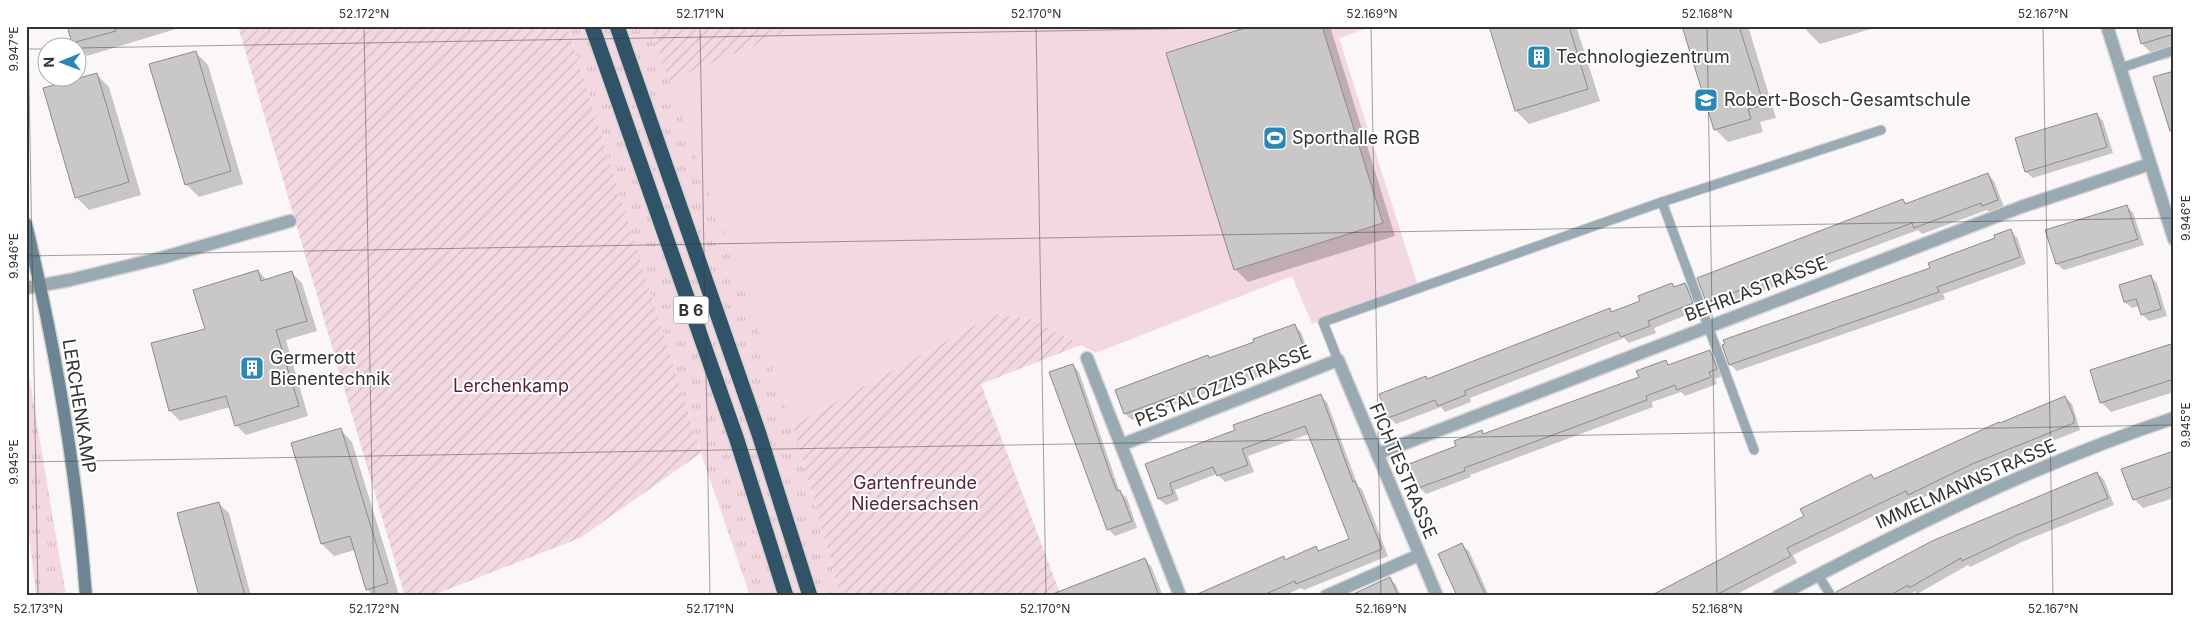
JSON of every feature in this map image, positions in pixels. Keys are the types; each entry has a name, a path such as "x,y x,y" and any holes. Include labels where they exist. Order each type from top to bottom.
{"highway":[{"name":"B 6","path":"592,26 737,440 786,596"},
{"name":"B 6","path":"617,26 759,434 810,596"}],"street":[{"path":"2107,26 2174,239"},
{"name":"BEHRLASTRASSE","path":"1377,454 1709,325 2021,207 2150,164"},
{"path":"26,288 161,258 290,221"},
{"name":"LERCHENKAMP","path":"26,224 41,286 72,465 86,596"},
{"name":"PESTALOZZISTRASSE","path":"1087,358 1180,596"},
{"name":"PESTALOZZISTRASSE","path":"1121,445 1338,360"},
{"name":"FICHTESTRASSE","path":"1338,360 1437,596"},
{"name":"IMMELMANNSTRASSE","path":"1778,596 1876,544 1996,486 2089,448 2174,418"},
{"path":"1326,596 1419,555"}],"lane":[{"path":"2121,68 2174,50"},
{"path":"1338,360 1323,322 1662,202 1881,130"},
{"path":"1662,202 1754,450"},
{"path":"1818,575 1831,596"}],"green space":[{"name":"Lerchenkamp","path":"238,26 567,26 701,453 580,538 431,596 405,596"},
{"path":"567,26 650,26 793,425 840,596 750,596 701,453"},
{"path":"650,26 801,26 669,81"},
{"path":"801,26 1374,26 1339,38 1418,286 1312,324 1292,276 1096,353 1032,319 995,314 793,425 669,81"},
{"name":"Gartenfreunde Niedersachsen","path":"995,314 1032,319 1081,345 981,384 1061,596 840,596 793,425"},
{"path":"26,362 66,596 36,596 26,509"}],"building":[{"path":"67,26 115,26 116,31 88,39 71,38"},
{"name":"Sporthalle RGB","path":"1251,26 1322,26 1383,223 1234,270 1166,53"},
{"name":"Technologiezentrum","path":"1489,26 1569,26 1588,89 1515,111"},
{"path":"1682,26 1739,26 1764,105 1748,109 1751,119 1714,130"},
{"path":"2136,26 2174,26 2174,34 2141,44"},
{"path":"196,51 231,171 185,185 149,64"},
{"path":"2174,71 2174,130 2170,131 2153,77"},
{"path":"97,73 129,182 75,198 43,88 88,88 88,76"},
{"path":"2097,113 2107,147 2025,172 2015,138"},
{"path":"1988,173 1998,200 1982,206 1981,203 1914,228 1912,223 1788,269 1789,272 1708,302 1705,299 1697,278 1903,199 1905,204"},
{"path":"2127,205 2138,239 2056,264 2045,230"},
{"path":"2011,229 2020,257 1937,287 1939,292 1729,365 1722,345 1725,344 1723,340 1930,268 1928,263 1995,238 1994,235"},
{"name":"Germerott Bienentechnik","path":"258,270 261,281 292,271 307,321 276,330 299,406 235,426 226,396 169,411 151,343 205,329 193,290"},
{"path":"2151,275 2161,309 2141,315 2136,299 2124,302 2119,285"},
{"path":"1672,283 1674,287 1685,283 1693,303 1648,321 1650,326 1621,337 1618,332 1464,391 1466,395 1438,406 1435,400 1388,418 1379,394 1426,376 1427,379 1610,308 1611,312 1640,301 1638,296"},
{"path":"1295,324 1305,350 1218,383 1217,380 1124,414 1115,390 1208,355 1209,358 1254,342 1253,339"},
{"path":"2171,344 2174,353 2174,379 2100,403 2090,370"},
{"path":"1710,350 1717,369 1709,372 1711,377 1677,390 1675,385 1646,396 1647,400 1464,468 1465,471 1418,488 1409,464 1456,446 1454,441 1482,430 1483,434 1639,377 1636,371 1666,360 1668,365"},
{"path":"1073,364 1111,476 1117,491 1120,490 1132,521 1107,530 1049,372"},
{"path":"1321,394 1353,482 1355,481 1382,549 1296,584 1295,581 1261,596 1193,596 1284,556 1285,560 1316,546 1318,551 1349,539 1305,426 1242,449 1248,465 1217,476 1213,467 1170,483 1173,494 1158,499 1145,464 1235,430 1233,425"},
{"path":"2065,396 2074,417 2074,423 1972,464 1908,495 1906,491 1787,548 1791,556 1714,596 1650,596 1804,516 1800,509 1871,474 1874,479 1999,422"},
{"path":"341,428 388,583 366,590 350,536 321,544 291,443"},
{"path":"2174,451 2174,486 2133,500 2121,469"},
{"path":"2097,472 2108,498 2017,535 1962,561 1961,558 1909,588 1908,585 1889,596 1837,596 1836,592 1932,541"},
{"path":"219,502 245,596 199,596 177,513"},
{"path":"1462,543 1486,596 1457,596 1438,554"},
{"path":"1145,558 1159,596 1050,595"},
{"path":"1390,577 1398,596 1349,596"}],"place":[{"name":"Technologiezentrum","path":"1539,57"},
{"name":"Robert-Bosch-Gesamtschule","path":"1706,100"},
{"name":"Sporthalle RGB","path":"1275,138"},
{"name":"Germerott Bienentechnik","path":"252,368"}]}
